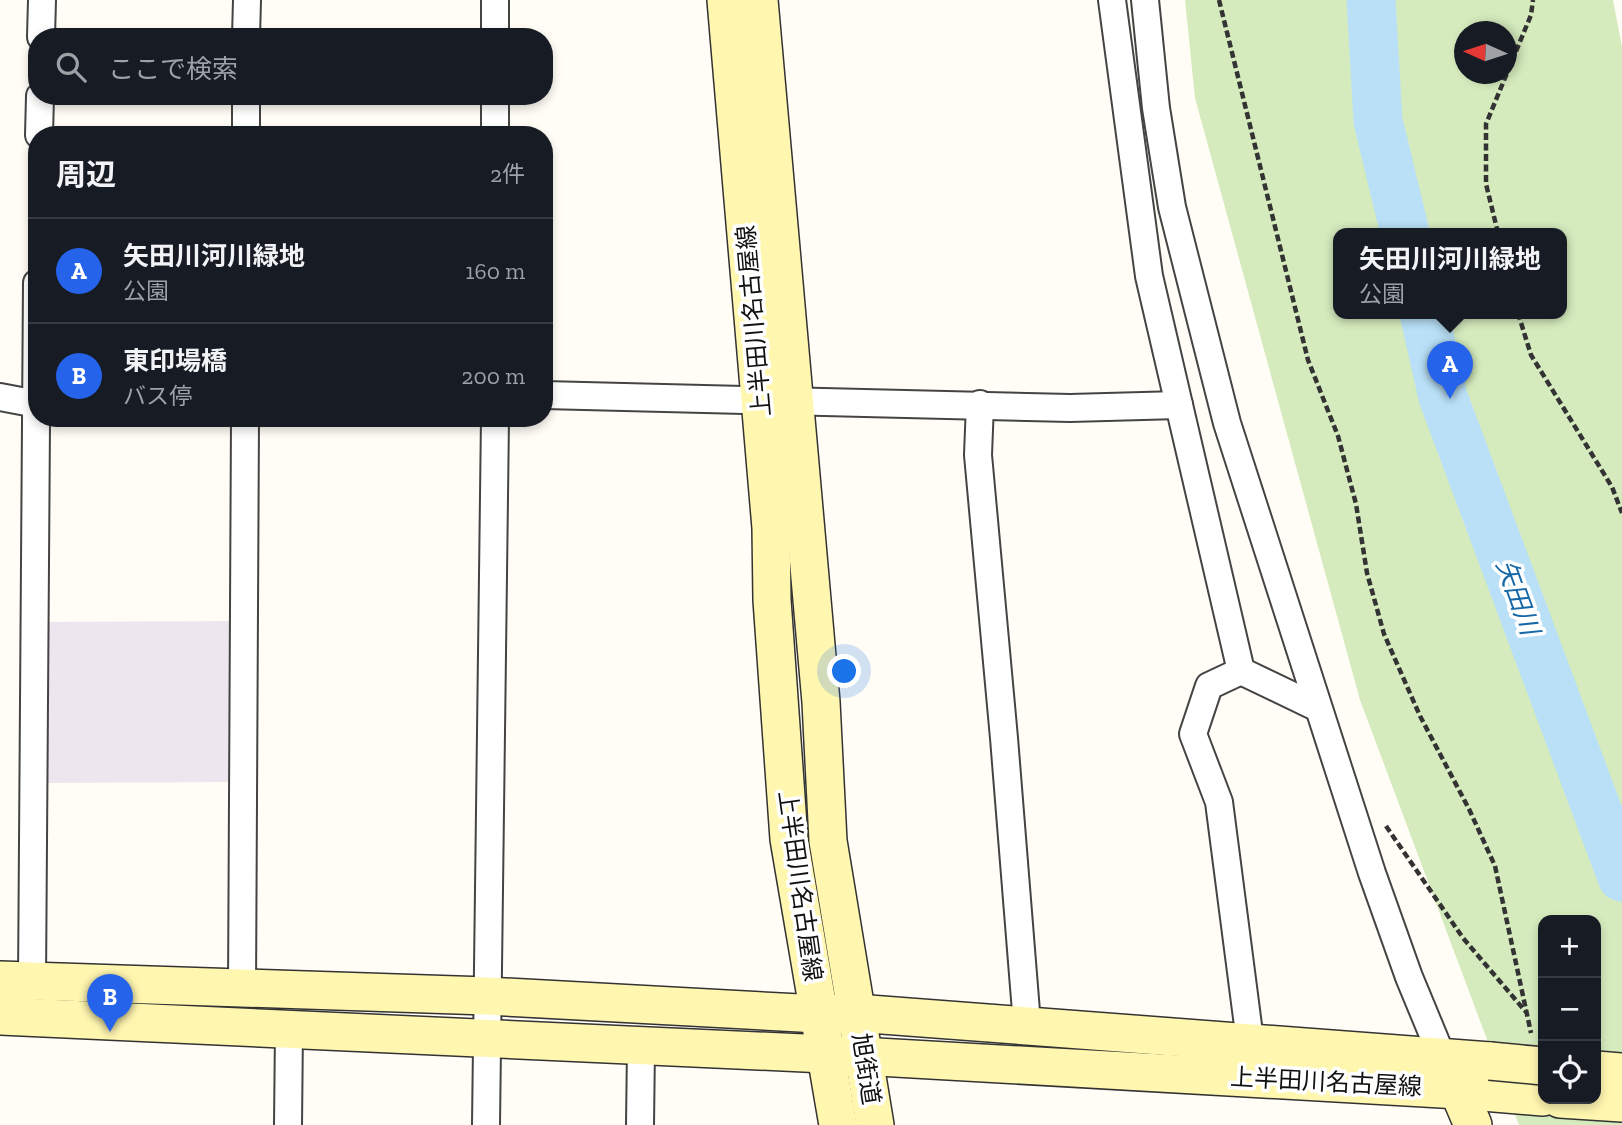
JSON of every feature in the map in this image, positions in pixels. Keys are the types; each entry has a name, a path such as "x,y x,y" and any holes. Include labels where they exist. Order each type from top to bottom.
{"main road":[{"name":"上半田川名古屋線","path":"726,0 777,402 802,479 821,702 828,841 856,1013 1250,1041 1451,1074"},
{"name":"上半田川名古屋線","path":"759,0 777,402 789,839 825,1054 1451,1074 1494,1078 1538,1095"},
{"path":"16,981 486,996 819,1014 856,1013"},
{"name":"旭街道","path":"856,1013 875,1125"},
{"path":"0,1016 825,1054"},
{"name":"上半田川名古屋線","path":"1494,1078 1537,1051"},
{"name":"旭街道","path":"825,1054 838,1125"},
{"path":"1601,1070 1622,1072"},
{"path":"1451,1074 1473,1125"},
{"path":"1601,1102 1622,1103"}],"street":[{"path":"41,28 42,0"},
{"path":"246,28 247,0"},
{"path":"495,0 495,28"},
{"path":"1112,0 1149,276 1241,671"},
{"path":"1145,0 1156,108 1172,207 1227,423 1371,873 1409,976 1451,1074"},
{"path":"39,126 40,105"},
{"path":"246,105 246,126"},
{"path":"495,105 495,126"},
{"path":"553,395 1070,408 1179,405"},
{"path":"0,397 28,402"},
{"path":"980,404 978,455 1027,1024"},
{"path":"16,981 35,427"},
{"path":"242,990 245,427"},
{"path":"486,1125 495,427"},
{"path":"1241,671 1318,708"},
{"path":"1241,671 1209,686 1193,734 1219,802 1250,1041"},
{"path":"288,1125 289,1029"},
{"path":"640,1125 641,1047"}],"path":[{"path":"1219,0 1308,360 1338,436 1356,504 1367,573 1384,634 1495,866 1526,1013 1537,1051"},
{"path":"1497,228 1486,184 1486,124 1531,15 1533,0"},
{"path":"1520,319 1531,355 1612,487 1622,513"},
{"path":"1381,820 1462,937 1526,1013"}],"shaded area":[{"path":"229,621 230,782 44,783 43,622"}],"green space":[{"path":"1185,0 1613,0 1622,47 1622,1125 1519,1125 1360,700 1195,98"}],"waterway":[{"name":"矢田川","path":"1371,0 1378,121 1404,228"},
{"name":"矢田川","path":"1425,319 1443,397 1622,877"}],"place":[{"name":"矢田川河川緑地","path":"1450,399"},
{"name":"東印場橋","path":"110,1032"}]}
